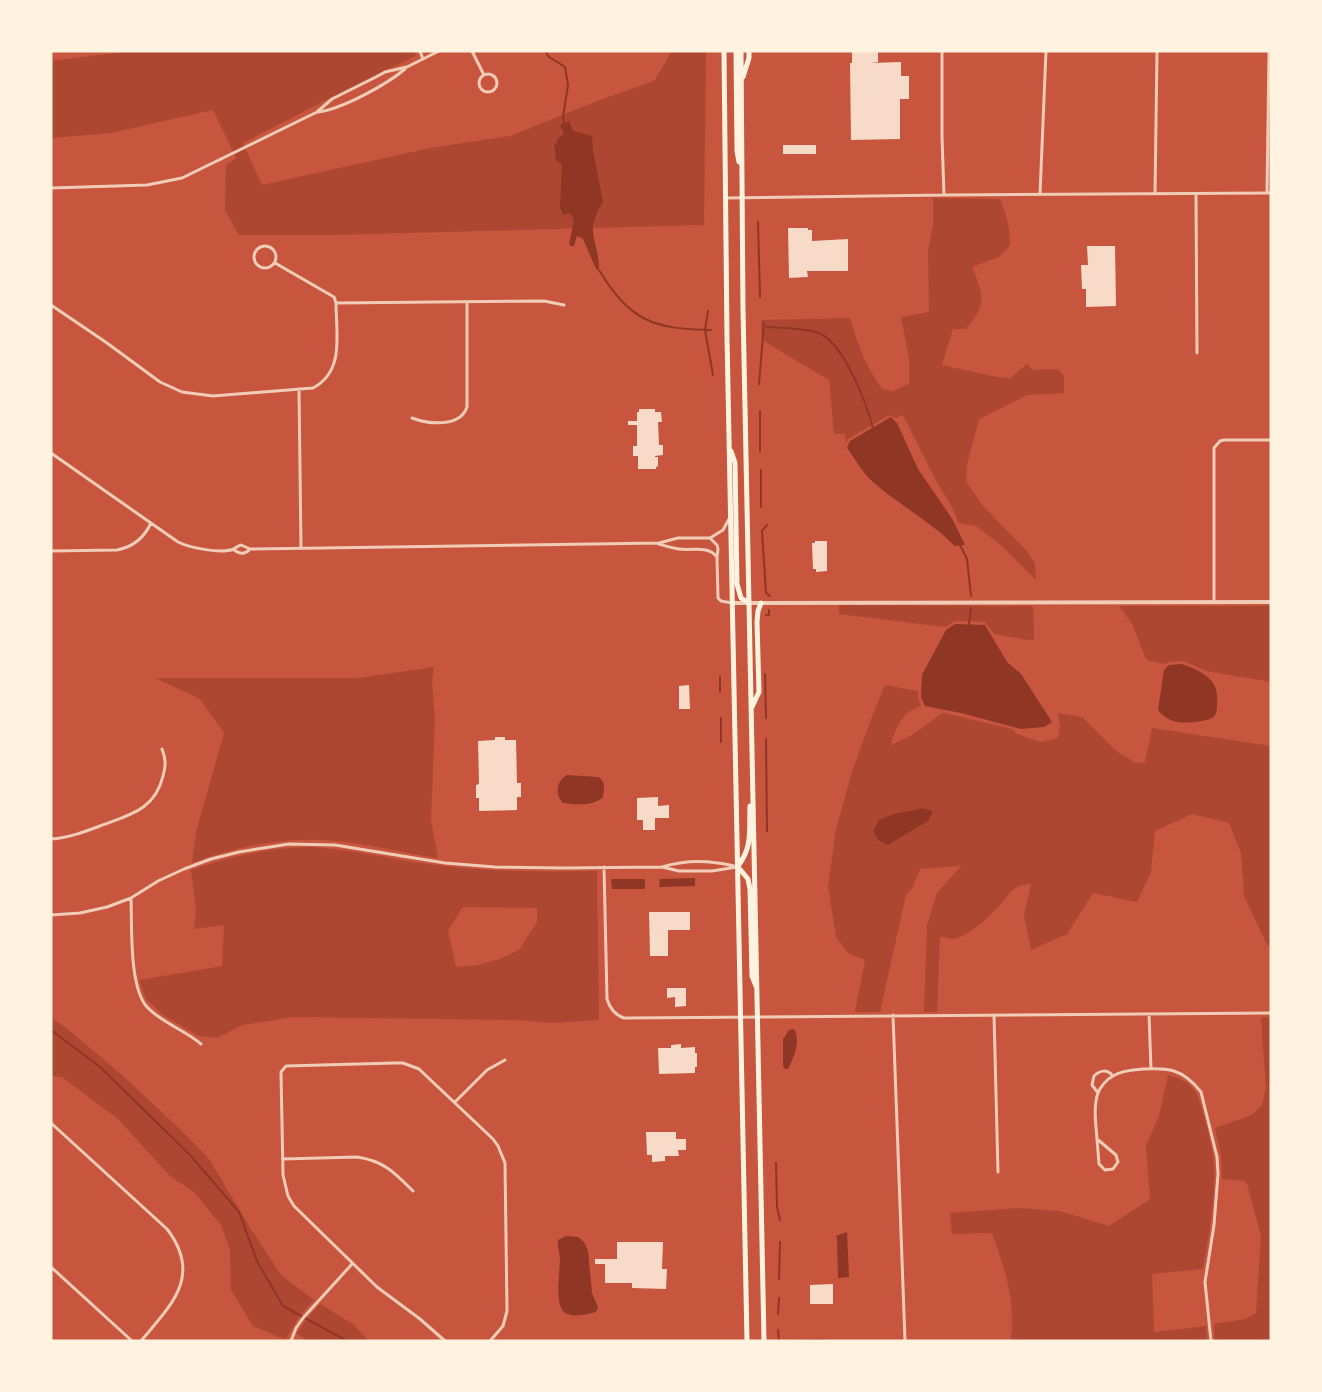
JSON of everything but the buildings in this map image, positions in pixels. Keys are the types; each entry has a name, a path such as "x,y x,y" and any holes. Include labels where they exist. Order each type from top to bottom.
{"main road":[{"path":"724,51 729,447 747,1341"},
{"path":"736,51 737,151 742,177"},
{"path":"741,51 749,603 764,1341"},
{"path":"741,82 749,58 749,51"},
{"path":"729,447 735,463 737,584 741,598 749,603"},
{"path":"751,710 759,692 757,622 761,603"},
{"path":"738,867 746,854 749,844 752,726"},
{"path":"738,867 748,879 750,888 752,976 757,990"}],"street":[{"path":"420,51 423,59"},
{"path":"51,188 147,185 182,178 317,112 338,108 388,82 407,67 439,51"},
{"path":"472,51 484,75"},
{"path":"942,51 944,194"},
{"path":"1040,194 1046,51"},
{"path":"1155,194 1157,51"},
{"path":"725,198 944,194 1269,193 1269,51"},
{"path":"317,112 332,98 385,72 407,67"},
{"path":"484,75 490,75 496,79 496,87 491,92 483,91 480,88 480,80 484,75"},
{"path":"1196,194 1197,353"},
{"path":"262,246 270,248 276,254 275,263 268,267 260,266 255,258 256,250 262,246"},
{"path":"51,305 160,382 182,392 213,396 313,388 326,380 334,367 336,358 336,303 334,297 328,293 275,263"},
{"path":"336,303 544,301 564,305"},
{"path":"412,418 429,422 453,422 462,417 466,412 467,302"},
{"path":"299,390 301,548"},
{"path":"1214,602 1214,448 1220,441 1224,440 1271,440"},
{"path":"51,453 178,542 187,547 203,550 233,549 241,545 250,549 659,544 679,549 708,550 717,558"},
{"path":"659,544 678,538 710,538 722,530 731,516"},
{"path":"51,551 120,549 139,540 151,524"},
{"path":"710,538 717,545 718,549 718,598 721,601 732,603 1271,602"},
{"path":"233,549 241,554 250,549"},
{"path":"51,839 71,836 133,813 147,804 161,784 166,758 162,749"},
{"path":"51,915 80,913 107,907 131,898 158,881 211,859 239,852 288,844 335,844 445,863 495,867 662,866 682,861 715,861 738,867"},
{"path":"662,866 679,871 738,867"},
{"path":"604,867 607,999 616,1015 624,1018 1271,1013"},
{"path":"131,898 135,979 138,992 148,1008 191,1035 201,1044"},
{"path":"1149,1014 1151,1069"},
{"path":"893,1015 905,1341"},
{"path":"994,1015 998,1172"},
{"path":"455,1102 487,1070 505,1060"},
{"path":"445,1341 420,1319 377,1287 294,1206 283,1175 282,1068 286,1066 403,1063 418,1069 493,1139 505,1163 507,1311 503,1326 490,1341"},
{"path":"1097,1139 1116,1155 1118,1162 1113,1169 1105,1170 1099,1164 1097,1139 1095,1108 1098,1092 1106,1081 1113,1076 1131,1071 1164,1069 1183,1075 1196,1085 1201,1092 1217,1157 1218,1174 1214,1225 1205,1282 1211,1341"},
{"path":"1098,1092 1092,1085 1094,1076 1102,1071 1106,1071 1113,1076"},
{"path":"51,1122 167,1229 174,1238 180,1252 183,1272 179,1292 174,1301 141,1341"},
{"path":"283,1159 357,1157 369,1159 388,1167 413,1191"},
{"path":"290,1341 302,1318 352,1264"},
{"path":"51,1267 132,1341"}],"shaded area":[{"path":"131,51 414,51 416,56 243,143 262,185 430,148 510,136 597,101 654,81 672,51 706,51 704,225 333,235 239,235 225,210 226,165 236,158 213,110 111,133 51,138 51,61"},
{"path":"569,121 573,131 592,136 603,202 597,213 593,229 599,270 596,269 583,239 577,236 574,246 569,244 574,220 570,213 563,215 560,208 562,164 556,160 554,145 557,143 557,139 564,134 560,125"},
{"path":"933,198 1000,199 1009,228 1010,239 1010,245 999,257 972,267 981,293 980,306 966,329 953,329 942,365 1010,378 1027,364 1033,370 1058,369 1064,376 1064,393 1027,395 979,419 967,465 966,481 982,505 1027,551 1035,563 1036,580 1002,546 976,526 958,523 953,509 935,479 903,415 896,418 889,415 848,439 846,443 845,434 834,434 829,380 762,340 761,320 850,318 863,355 882,389 893,391 909,384 909,358 901,317 929,312 928,250 933,226"},
{"path":"891,417 897,423 918,469 953,520 965,545 955,546 873,482 847,448 850,441"},
{"path":"839,605 1033,606 1034,641 994,634 985,622 955,621 945,627 839,614"},
{"path":"1119,606 1271,606 1271,682 1206,671 1183,661 1166,664 1149,661 1146,659 1132,624"},
{"path":"955,624 985,625 1007,662 1021,674 1052,722 1044,727 1021,729 961,713 925,706 921,697 922,675 946,630"},
{"path":"1182,664 1202,673 1212,682 1217,695 1217,710 1211,719 1195,722 1177,722 1162,715 1158,710 1164,670 1169,665"},
{"path":"434,667 432,680 435,719 431,820 438,858 348,842 299,840 244,847 192,863 196,832 224,733 200,699 155,678 358,678"},
{"path":"885,685 918,691 921,706 909,712 901,721 891,745 912,735 942,713 1012,729 1017,734 1040,742 1058,738 1060,726 1058,713 1082,717 1115,750 1136,763 1145,762 1152,728 1271,746 1271,945 1267,945 1244,896 1241,853 1229,823 1192,814 1155,831 1151,872 1137,902 1093,893 1067,934 1031,950 1024,915 1031,884 1025,885 1013,890 991,915 964,935 952,939 940,937 937,1012 924,1012 927,925 937,893 961,866 920,869 913,887 906,895 880,1012 855,1012 865,960 848,953 836,937 828,886 836,829 852,772","holes":["923,808 933,811 928,821 888,845 893,814"]},
{"path":"567,775 598,777 603,783 603,797 590,803 563,803 558,796 558,788 561,780"},
{"path":"923,808 933,811 928,821 888,845 878,840 873,831 879,820 893,814"},
{"path":"310,847 464,868 597,871 599,1020 552,1023 515,1020 293,1017 243,1025 217,1038 198,1036 162,1014 146,999 139,980 222,966 224,925 194,929 196,908 191,870 249,854 279,849","holes":["463,907 537,908 537,922 519,950 500,959 477,965 456,967 448,930"]},
{"path":"695,878 695,886 659,887 660,879"},
{"path":"611,879 645,879 645,889 612,889"},
{"path":"1261,1017 1271,1018 1271,1341 1215,1341 1214,1324 1245,1319 1256,1313 1261,1236 1247,1184 1244,1181 1222,1179 1221,1157 1215,1128 1252,1115 1262,1105 1266,1088"},
{"path":"51,1018 65,1027 121,1074 209,1159 281,1275 314,1300 299,1316 287,1338 284,1339 253,1326 231,1290 230,1250 221,1225 194,1192 170,1176 118,1119 62,1077 51,1076"},
{"path":"794,1029 797,1039 796,1049 788,1069 785,1069 783,1066 783,1039 789,1030"},
{"path":"1168,1075 1184,1081 1197,1094 1210,1141 1213,1157 1214,1184 1210,1228 1203,1269 1152,1274 1154,1332 1206,1326 1207,1341 1011,1341 1012,1311 1008,1285 992,1233 952,1234 950,1213 1018,1208 1060,1211 1109,1226 1150,1199 1146,1146 1159,1116"},
{"path":"847,1232 849,1277 838,1278 836,1236"},
{"path":"566,1236 578,1237 584,1242 588,1251 592,1293 598,1307 596,1312 572,1315 565,1313 562,1309 559,1296 560,1259 558,1240"},
{"path":"320,1304 353,1324 369,1341 309,1341 296,1335"}],"waterway":[{"path":"545,51 549,57 565,67 568,85 563,117 564,123"},
{"path":"758,222 760,297"},
{"path":"599,270 621,301 645,319 673,327 711,330"},
{"path":"708,311 705,330 713,375"},
{"path":"759,384 764,323"},
{"path":"767,327 816,332 830,340 846,362 853,376 866,405 873,428"},
{"path":"760,411 760,451"},
{"path":"761,470 761,507"},
{"path":"762,531 767,525"},
{"path":"762,531 766,593 770,596"},
{"path":"960,545 967,559 971,596"},
{"path":"969,624 971,608"},
{"path":"766,615 769,615 769,610"},
{"path":"765,674 766,718"},
{"path":"720,677 720,692"},
{"path":"721,718 721,742"},
{"path":"766,739 767,831"},
{"path":"51,1030 100,1067 190,1155 239,1212 257,1261 283,1306 347,1341"},
{"path":"776,1163 777,1207 780,1220"},
{"path":"779,1279 780,1242"},
{"path":"778,1314 779,1298"},
{"path":"778,1330 779,1341"},
{"path":"789,1341 825,1340"}]}
